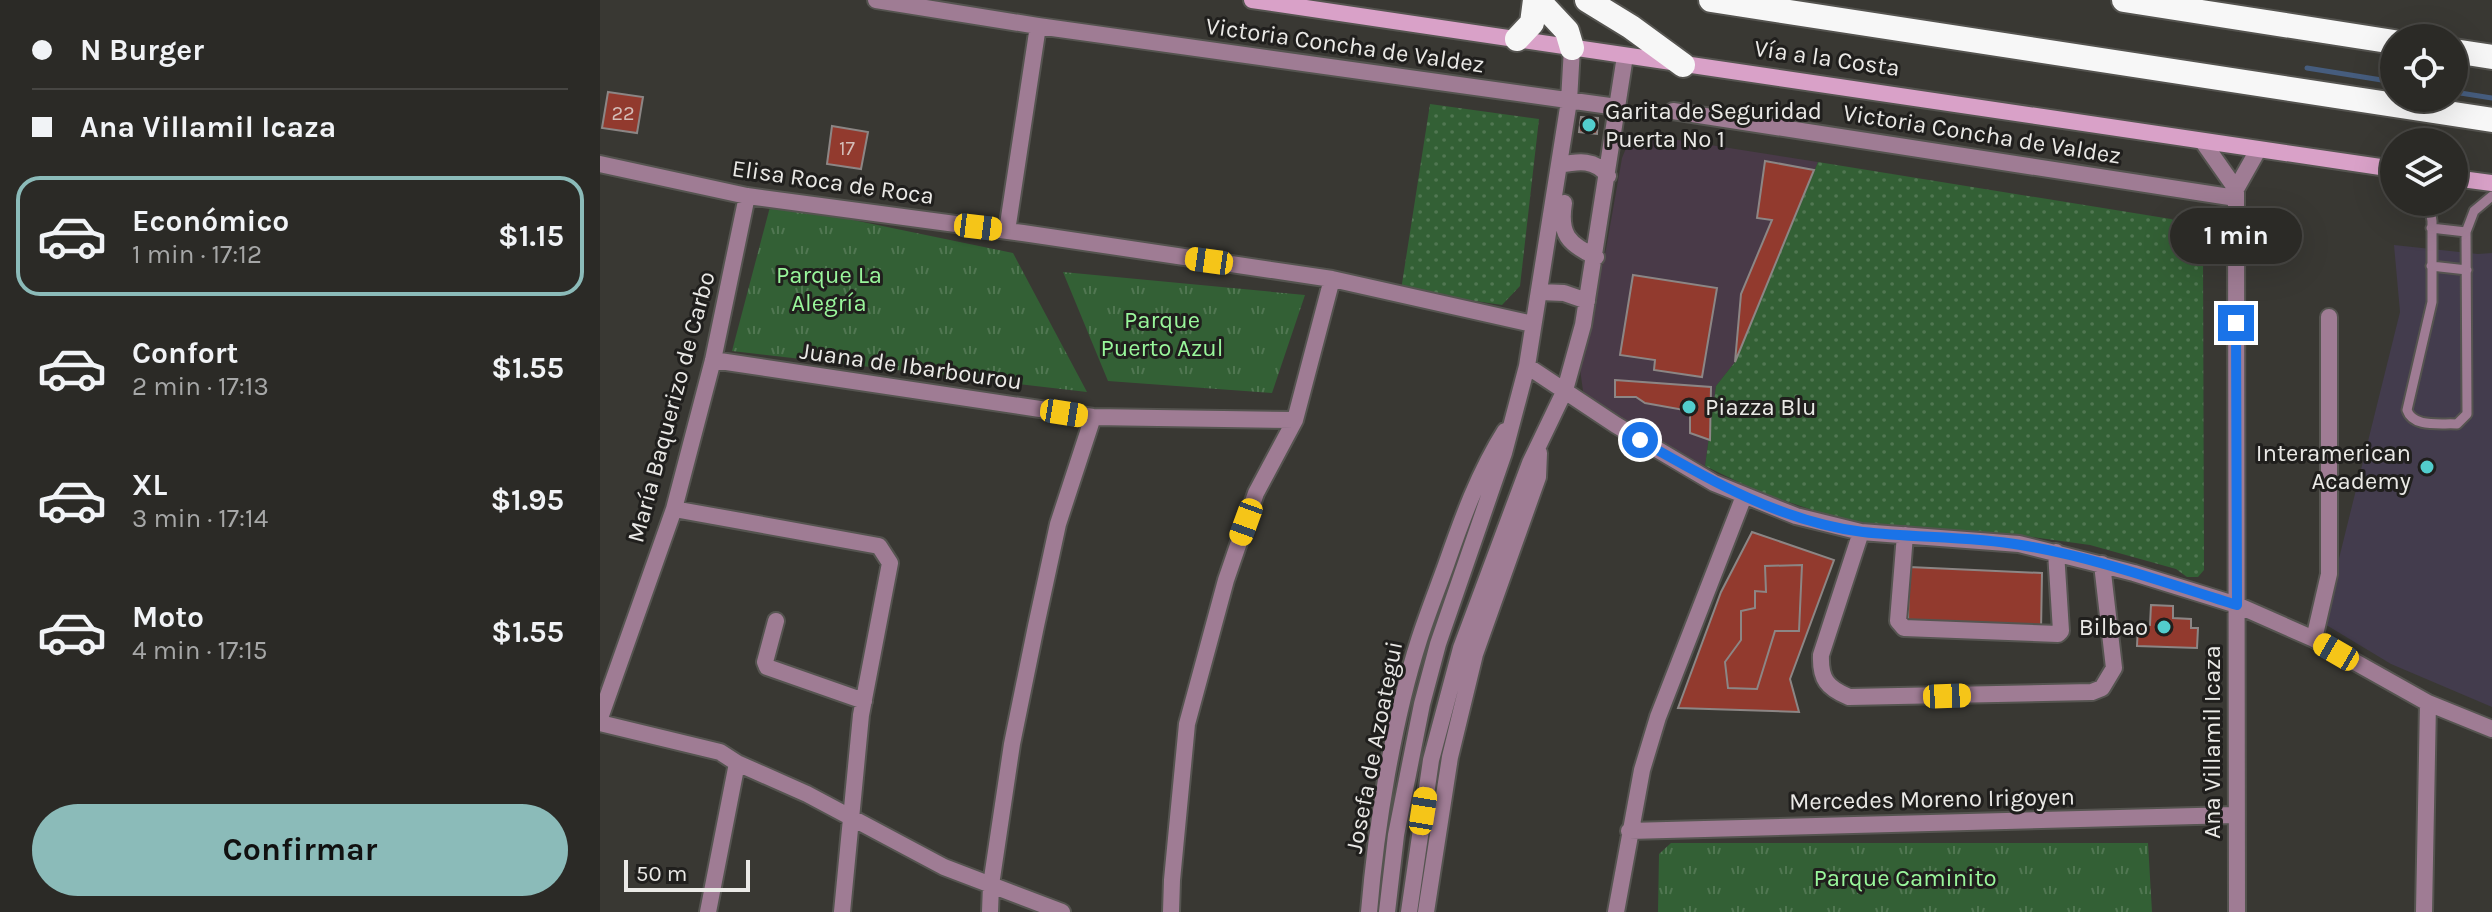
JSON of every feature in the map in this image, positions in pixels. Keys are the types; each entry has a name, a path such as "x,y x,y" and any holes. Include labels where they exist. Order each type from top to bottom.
{"highway":[{"path":"1517,39 1532,23 1537,0"},
{"path":"1537,0 1567,31 1572,48"},
{"path":"1587,0 1683,65"},
{"name":"Vía a la Costa","path":"1711,0 2492,120"},
{"path":"2124,0 2162,3 2380,40"},
{"path":"2468,53 2492,57"}],"street":[{"name":"Victoria Concha de Valdez","path":"876,0 1038,26 1617,107"},
{"name":"Vía a la Costa","path":"1252,0 2380,167"},
{"path":"1007,231 1038,26"},
{"name":"Josefa de Azoategui","path":"1387,912 1396,835 1422,704 1438,644 1483,515 1527,366 1569,101 1572,48"},
{"path":"1409,912 1431,760 1461,648 1506,524 1565,390 1596,257 1625,56"},
{"name":"Victoria Concha de Valdez","path":"1673,111 2236,194"},
{"path":"2203,142 2236,194"},
{"name":"Ana Villamil Icaza","path":"2237,912 2236,194 2258,150"},
{"path":"1596,257 1577,246 1563,232 1561,220 1565,187 1559,170 1587,162 1601,167 1608,176"},
{"name":"Elisa Roca de Roca","path":"600,164 747,196 1332,279 1533,324"},
{"path":"2468,180 2492,183"},
{"name":"María Baquerizo de Carbo","path":"600,720 674,509 713,360 747,196"},
{"path":"1171,912 1187,724 1226,580 1251,507 1295,420 1332,279"},
{"path":"1540,292 1564,293 1587,301"},
{"path":"2314,639 2329,574 2329,317"},
{"name":"Juana de Ibarbourou","path":"713,360 1093,417 1295,420"},
{"path":"1527,366 1616,425 1714,483 1796,516 1861,532 2019,544 2102,564 2237,605 2314,639 2428,703 2485,726 2492,711"},
{"path":"990,912 991,885 1012,744 1036,626 1058,524 1093,417"},
{"name":"Josefa de Azoategui","path":"1369,912 1387,786 1418,643 1463,516 1491,452 1512,419"},
{"path":"1426,912 1450,757 1471,668 1538,477 1539,446"},
{"path":"1616,912 1642,770 1658,717 1744,496"},
{"path":"674,509 879,546 890,563 864,701 842,912"},
{"path":"1861,532 1821,655 1823,679 1833,690 1849,697 2092,692 2102,688 2114,668 2102,564"},
{"path":"1905,535 1898,621 1904,628 2058,634 2061,631 2056,552"},
{"path":"776,621 765,662 767,667 864,701"},
{"path":"2424,912 2428,703"},
{"path":"600,720 720,752 944,867 1062,912"},
{"path":"708,912 737,763"},
{"name":"Mercedes Moreno Irigoyen","path":"1629,831 2235,815"}],"lane":[{"path":"2430,216 2432,302 2407,410 2417,422 2457,424 2467,414 2466,232 2474,211 2492,196"},
{"path":"2431,228 2466,232"},
{"path":"2431,266 2467,270"}],"shaded area":[{"path":"1640,134 1818,162 1735,362 1716,386 1705,466 1591,402 1583,391 1580,369 1622,158 1629,141"},
{"name":"Interamerican Academy","path":"2394,245 2492,253 2492,707 2391,664 2323,623 2400,312"}],"green space":[{"path":"1430,104 1539,119 1520,286 1502,305 1401,290"},
{"path":"1818,162 2171,219 2193,231 2203,254 2204,570 2198,577 2187,577 2176,569 2090,545 2002,533 1889,528 1833,517 1759,492 1705,466 1716,386 1735,362"},
{"name":"Parque La Alegría","path":"771,203 1013,253 1087,392 732,351"},
{"name":"Parque Puerto Azul","path":"1063,272 1305,295 1272,393 1108,381"},
{"name":"Parque Caminito","path":"1671,843 2148,843 2152,912 1658,912 1659,854"}],"building":[{"path":"608,92 643,97 637,133 602,128"},
{"name":"Garita de Seguridad Puerta Nº 1","path":"1581,117 1598,118 1597,134 1579,132"},
{"path":"832,126 868,132 861,169 827,164"},
{"path":"1765,161 1814,170 1735,362 1741,294 1772,220 1757,218"},
{"path":"1633,275 1717,288 1702,377 1654,370 1655,360 1620,355"},
{"name":"Piazza Blu","path":"1615,380 1711,387 1710,440 1690,433 1690,411 1645,403 1636,397 1615,397"},
{"path":"1752,532 1834,560 1790,679 1799,712 1678,708 1721,592"},
{"path":"1802,565 1799,631 1775,631 1757,689 1728,688 1725,662 1741,640 1741,611 1755,608 1755,591 1766,592 1765,566"},
{"path":"1909,567 2042,573 2041,632 1908,622"},
{"name":"Bilbao","path":"2151,605 2173,606 2173,618 2191,619 2191,628 2198,628 2197,648 2137,646 2138,625 2150,625"}],"waterway":[{"path":"2307,68 2380,80"},
{"path":"2468,94 2492,98"}],"place":[{"name":"Garita de Seguridad Puerta Nº 1","path":"1589,125"},
{"name":"Piazza Blu","path":"1689,407"},
{"name":"Interamerican Academy","path":"2427,467"},
{"name":"Bilbao","path":"2164,627"}],"route":[{"path":"1640,440 1714,483 1813,521 1861,532 2019,544 2102,564 2237,605 2236,323"}]}
